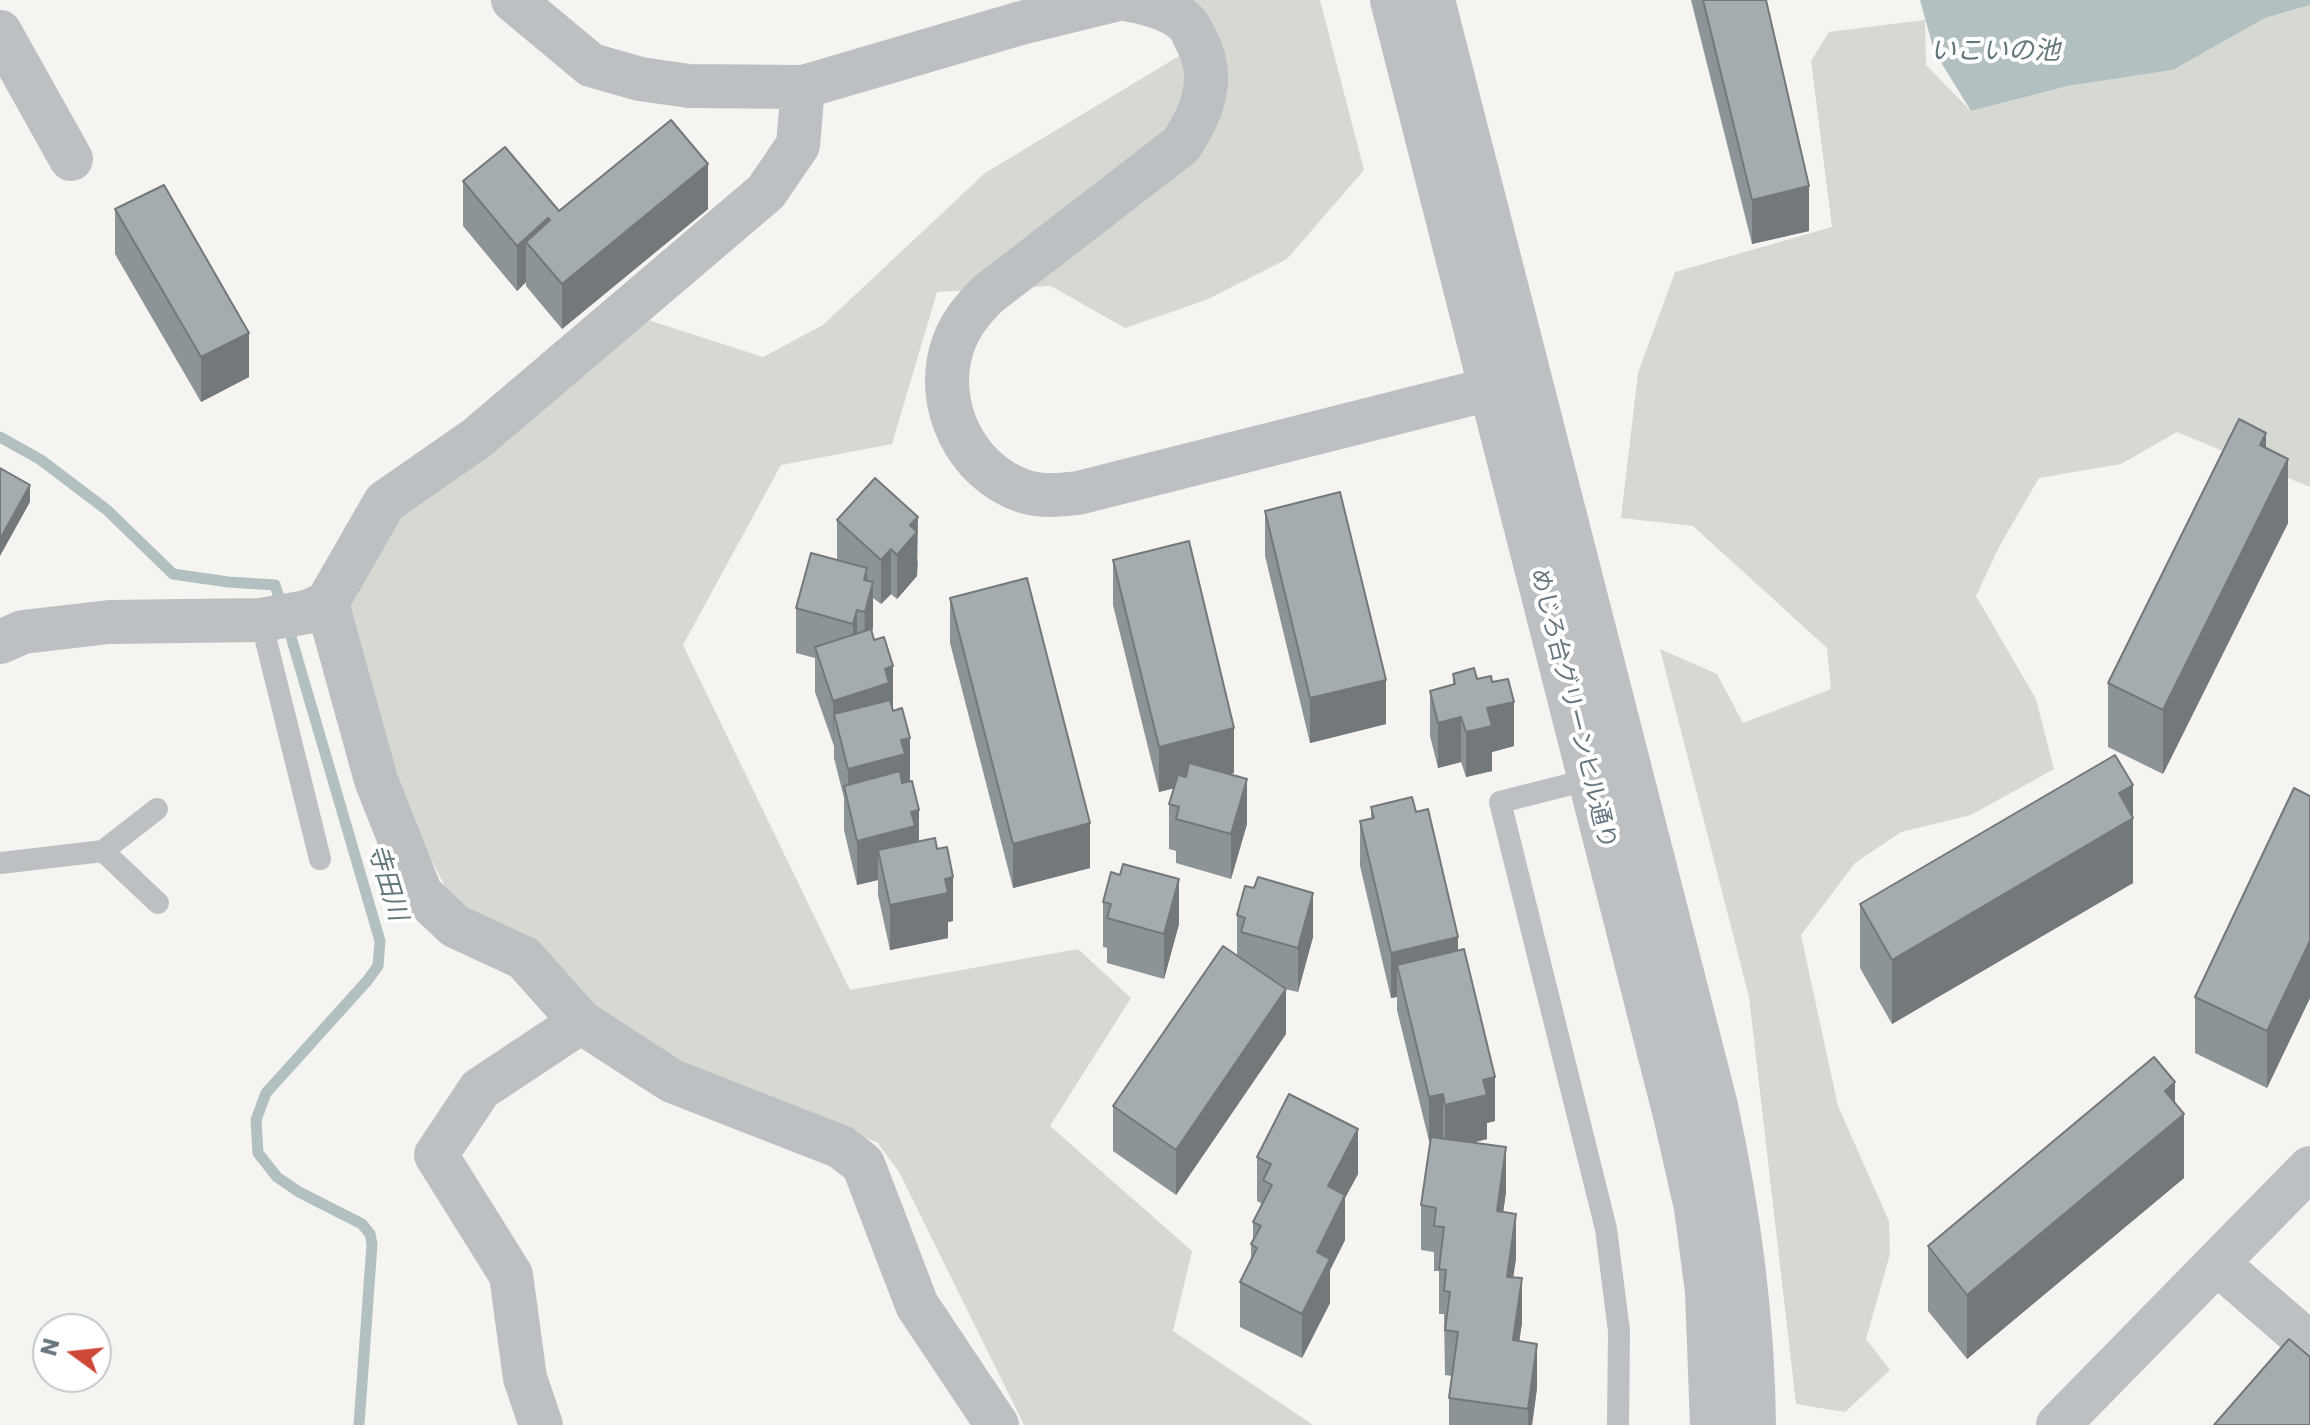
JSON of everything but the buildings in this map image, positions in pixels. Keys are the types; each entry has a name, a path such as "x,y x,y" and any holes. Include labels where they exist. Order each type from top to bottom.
{"street":[{"path":"513,0 591,65 640,79 689,86 803,87 1021,23 1115,0"},
{"path":"1130,0 1156,5 1187,24 1203,53 1206,86 1197,120 1181,145 988,294 968,315 953,345 947,373 948,403 957,431 972,455 990,475 1024,492 1052,496 1078,493 1510,386"},
{"name":"めじろ台グリーンヒル通り","path":"1392,0 1510,386 1610,775 1716,1106 1733,1188 1746,1277 1754,1425"},
{"name":"めじろ台グリーンヒル通り","path":"1433,0 1510,386"},
{"path":"0,32 71,159"},
{"path":"0,642 23,632 109,622 261,620 317,607 385,502 477,438 766,192 798,145 803,87"},
{"path":"317,607 376,780 421,894 455,926 524,958 581,1022 672,1081 841,1147 863,1164 917,1305 997,1425"},
{"name":"めじろ台グリーンヒル通り","path":"1610,775 1675,1115 1696,1208 1707,1291 1712,1425"},
{"path":"541,1425 525,1378 511,1275 436,1155 480,1089 581,1022"},
{"path":"2058,1425 2310,1168"},
{"path":"2218,1264 2310,1344"}],"lane":[{"path":"261,620 320,859"},
{"path":"1610,775 1500,802 1606,1229 1619,1331 1618,1425"},
{"path":"0,863 103,851 157,809"},
{"path":"103,851 158,903"}],"shaded area":[{"path":"1156,0 1320,0 1364,170 1287,259 1206,300 1125,328 1051,286 937,292 892,444 781,465 683,645 850,990 1078,949 1131,998 1050,1126 1192,1251 1173,1331 1313,1425 1024,1425 899,1172 877,1142 696,1078 455,906 384,767 343,615 402,517 648,320 763,357 823,325 985,173 1194,47"},
{"path":"2310,5 2310,487 2177,432 2121,464 2039,478 1999,547 1976,596 2036,699 2054,769 1971,815 1901,832 1855,863 1801,935 1838,1106 1889,1221 1890,1254 1866,1339 1890,1370 1845,1412 1796,1404 1749,997 1660,649 1717,674 1743,723 1831,689 1827,648 1693,526 1621,518 1638,373 1675,272 1832,227 1811,61 1829,32 1925,20 1926,65 1971,111 2068,86 2173,70 2265,18"}],"water":[{"name":"いこいの池","path":"1920,0 2310,0 2310,5 2265,18 2173,70 2068,86 1971,111 1934,51"}],"waterway":[{"name":"寺田川","path":"0,437 41,460 107,510 173,574 275,585 282,607"},
{"name":"寺田川","path":"287,623 380,941 378,966 367,981 266,1093 256,1120 258,1153 277,1177 299,1192 362,1224 370,1234 372,1244 359,1425"}]}
